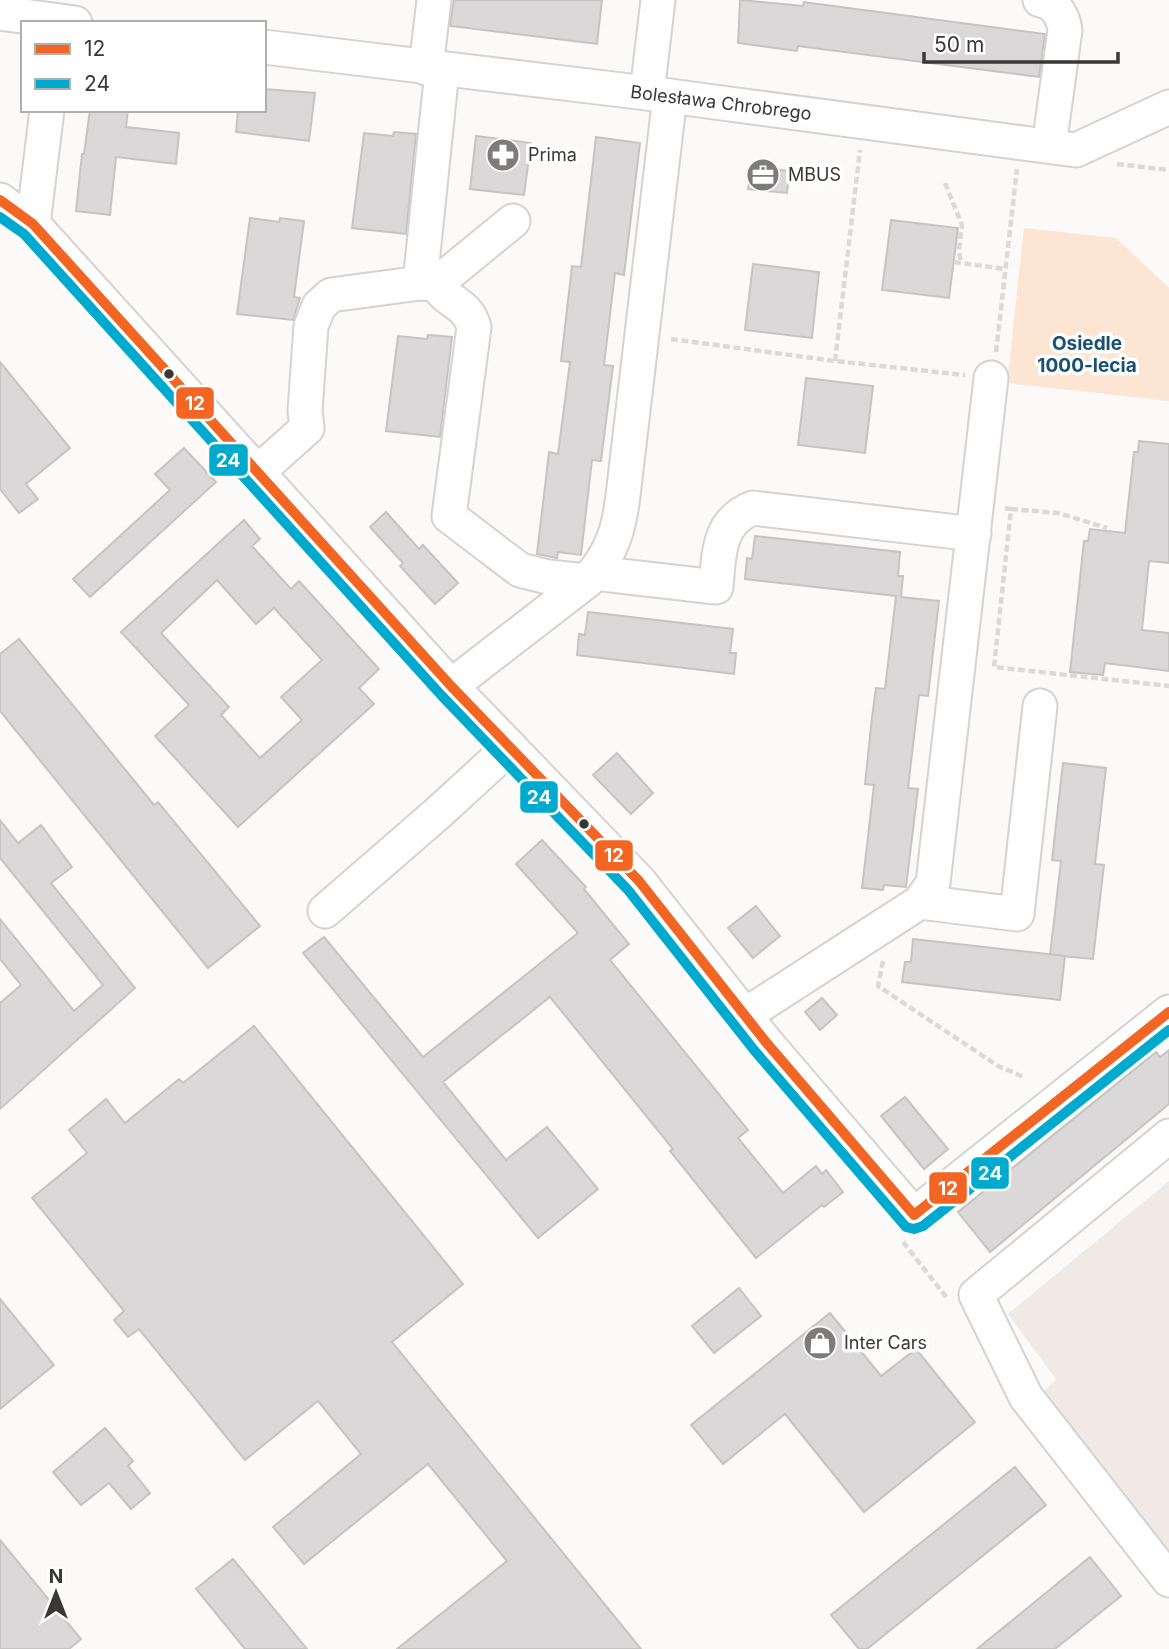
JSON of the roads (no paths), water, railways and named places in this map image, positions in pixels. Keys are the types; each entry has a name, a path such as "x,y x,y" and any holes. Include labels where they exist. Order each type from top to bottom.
{"street":[{"path":"428,284 434,0"},
{"path":"451,686 590,577 612,546 621,515 642,335 659,95 658,0"},
{"path":"1041,0 1048,1 1058,11 1065,30 1049,146 1169,107"},
{"path":"0,13 62,16"},
{"name":"Bolesława Chrobrego","path":"266,47 1049,146"},
{"path":"33,225 47,112"},
{"path":"0,200 33,225 451,686 639,881 810,1095 914,1214 1169,1012"},
{"path":"258,472 307,428 305,411 311,326 319,306 331,295 428,284 513,221"},
{"path":"428,284 470,314 474,327 449,516 520,569 548,577 590,577 716,587 719,554 726,528 740,512 753,508 976,519"},
{"path":"745,1015 906,911 929,892 935,871 991,378"},
{"path":"906,911 1017,914 1040,706"},
{"path":"325,911 510,747"},
{"path":"1169,1136 976,1295 1026,1397 1169,1580"}],"place":[{"name":"Prima","path":"503,155"},
{"name":"MBUS","path":"763,175"},
{"name":"Inter Cars","path":"820,1343"}],"district":[{"name":"Osiedle 1000-lecia","path":"1087,354"}]}
